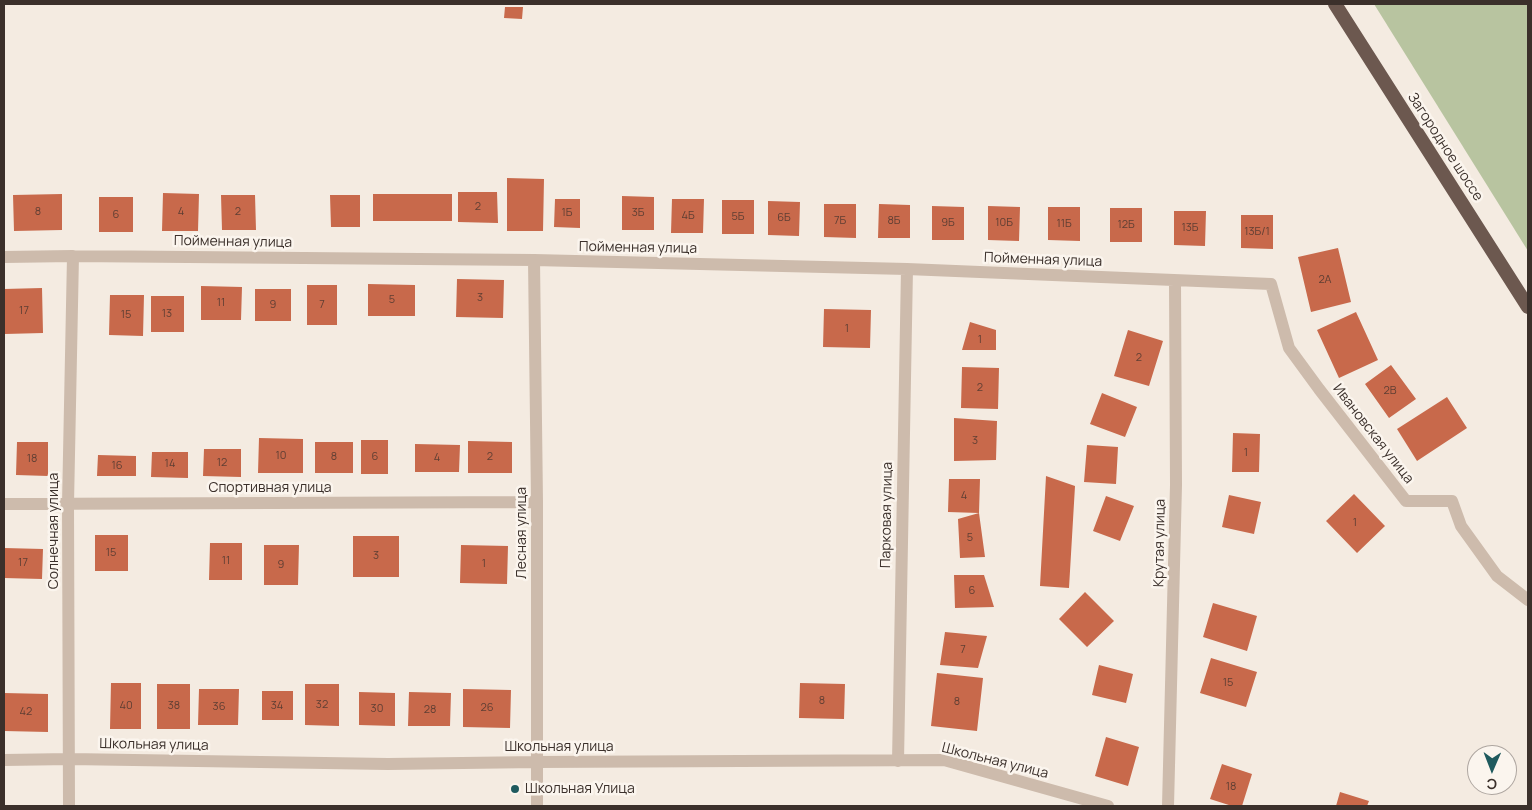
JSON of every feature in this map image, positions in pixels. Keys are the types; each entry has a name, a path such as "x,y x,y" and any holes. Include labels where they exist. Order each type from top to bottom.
{"highway":[{"name":"Загородное шоссе","path":"1336,4 1528,306"}],"street":[{"name":"Солнечная улица","path":"69,806 68,504 73,256"},
{"name":"Пойменная улица","path":"4,257 534,260 907,269 1271,284"},
{"name":"Лесная улица","path":"534,260 537,502 537,806"},
{"name":"Парковая улица","path":"898,760 907,269"},
{"name":"Крутая улица","path":"1168,806 1176,485 1175,281"},
{"name":"Ивановская улица","path":"1271,284 1290,348 1319,389 1406,501 1452,501 1461,526 1497,576 1528,600"},
{"name":"Спортивная улица","path":"4,504 537,502"},
{"name":"Школьная улица","path":"4,760 70,759 388,764 944,760 1108,806"}],"green space":[{"path":"1374,4 1528,4 1528,251"}],"building":[{"path":"505,7 523,7 522,19 504,18"},
{"path":"507,178 544,179 543,231 507,231"},
{"path":"458,192 497,192 498,223 458,222"},
{"path":"163,193 199,194 198,231 162,231"},
{"path":"62,194 62,230 14,231 13,195"},
{"path":"373,194 452,194 452,221 373,221"},
{"path":"221,195 255,195 256,230 222,230"},
{"path":"330,195 360,195 360,227 331,227"},
{"path":"622,196 654,197 654,230 622,230"},
{"path":"99,197 133,197 133,232 99,232"},
{"path":"555,199 580,199 580,228 554,227"},
{"path":"672,199 704,199 703,233 671,233"},
{"path":"722,200 754,200 754,234 722,234"},
{"path":"768,201 800,202 799,236 768,235"},
{"path":"824,204 856,204 856,238 824,237"},
{"path":"879,204 910,205 910,238 878,238"},
{"path":"932,206 964,207 964,240 932,240"},
{"path":"988,206 1020,207 1019,241 988,240"},
{"path":"1048,207 1080,207 1080,241 1048,240"},
{"path":"1110,208 1142,208 1142,242 1110,242"},
{"path":"1174,211 1206,211 1205,246 1174,245"},
{"path":"1241,215 1273,215 1273,249 1241,248"},
{"path":"1338,248 1351,302 1311,312 1298,257"},
{"path":"457,279 504,280 503,318 456,317"},
{"path":"368,284 415,285 415,316 368,316"},
{"path":"307,285 337,285 337,325 307,325"},
{"path":"201,286 242,287 241,320 201,320"},
{"path":"42,288 43,333 5,334 4,289"},
{"path":"255,289 291,289 291,321 255,321"},
{"path":"110,295 144,295 143,336 109,335"},
{"path":"151,296 184,296 184,332 151,332"},
{"path":"824,309 871,310 870,348 823,347"},
{"path":"1356,312 1378,360 1339,378 1317,330"},
{"path":"970,322 996,330 996,350 962,350"},
{"path":"1128,330 1163,341 1149,386 1114,376"},
{"path":"1391,365 1416,399 1389,418 1365,384"},
{"path":"962,367 999,368 998,409 961,408"},
{"path":"1102,393 1137,407 1125,437 1090,424"},
{"path":"1447,397 1467,428 1417,461 1397,429"},
{"path":"954,418 997,421 996,460 954,461"},
{"path":"1233,433 1260,434 1259,472 1232,472"},
{"path":"259,438 303,439 303,473 258,473"},
{"path":"361,440 388,440 388,474 361,474"},
{"path":"468,441 512,442 512,473 468,473"},
{"path":"17,442 48,442 48,476 16,475"},
{"path":"315,442 353,442 353,473 315,473"},
{"path":"415,444 460,445 459,472 415,472"},
{"path":"1087,445 1118,447 1116,484 1084,482"},
{"path":"204,449 241,449 241,477 203,476"},
{"path":"152,452 188,452 188,478 151,477"},
{"path":"98,455 136,456 136,476 97,476"},
{"path":"1046,476 1075,486 1069,588 1040,586"},
{"path":"949,479 980,479 979,513 948,512"},
{"path":"1354,494 1385,526 1357,553 1326,521"},
{"path":"1229,495 1261,502 1254,534 1222,527"},
{"path":"1106,496 1134,506 1120,541 1093,531"},
{"path":"979,513 985,557 960,558 958,519"},
{"path":"95,535 128,535 128,571 95,571"},
{"path":"353,536 399,536 399,577 353,577"},
{"path":"210,543 242,543 242,580 209,580"},
{"path":"264,545 299,545 298,585 264,585"},
{"path":"461,545 508,546 507,584 460,583"},
{"path":"4,548 43,549 42,579 4,578"},
{"path":"954,575 984,575 994,607 955,608"},
{"path":"1085,592 1114,621 1087,647 1059,619"},
{"path":"1213,603 1257,616 1247,651 1203,637"},
{"path":"945,632 987,636 978,668 940,665"},
{"path":"1211,658 1257,672 1246,707 1200,693"},
{"path":"1099,665 1133,674 1126,703 1092,695"},
{"path":"937,673 983,678 977,731 931,726"},
{"path":"111,683 141,683 141,729 110,729"},
{"path":"800,683 845,684 844,719 799,718"},
{"path":"157,684 190,684 190,729 157,729"},
{"path":"305,684 339,684 339,726 305,725"},
{"path":"199,689 239,689 238,725 198,725"},
{"path":"463,689 511,690 510,728 463,727"},
{"path":"262,691 293,691 293,720 262,720"},
{"path":"359,692 395,693 395,726 359,725"},
{"path":"409,692 451,693 450,726 408,726"},
{"path":"4,693 48,694 48,732 4,731"},
{"path":"1106,737 1139,747 1128,786 1095,776"},
{"path":"1222,764 1252,774 1242,806 1232,806 1210,799"},
{"path":"1340,792 1369,801 1367,806 1336,806"}],"place":[{"name":"Школьная Улица","path":"515,789"}]}
